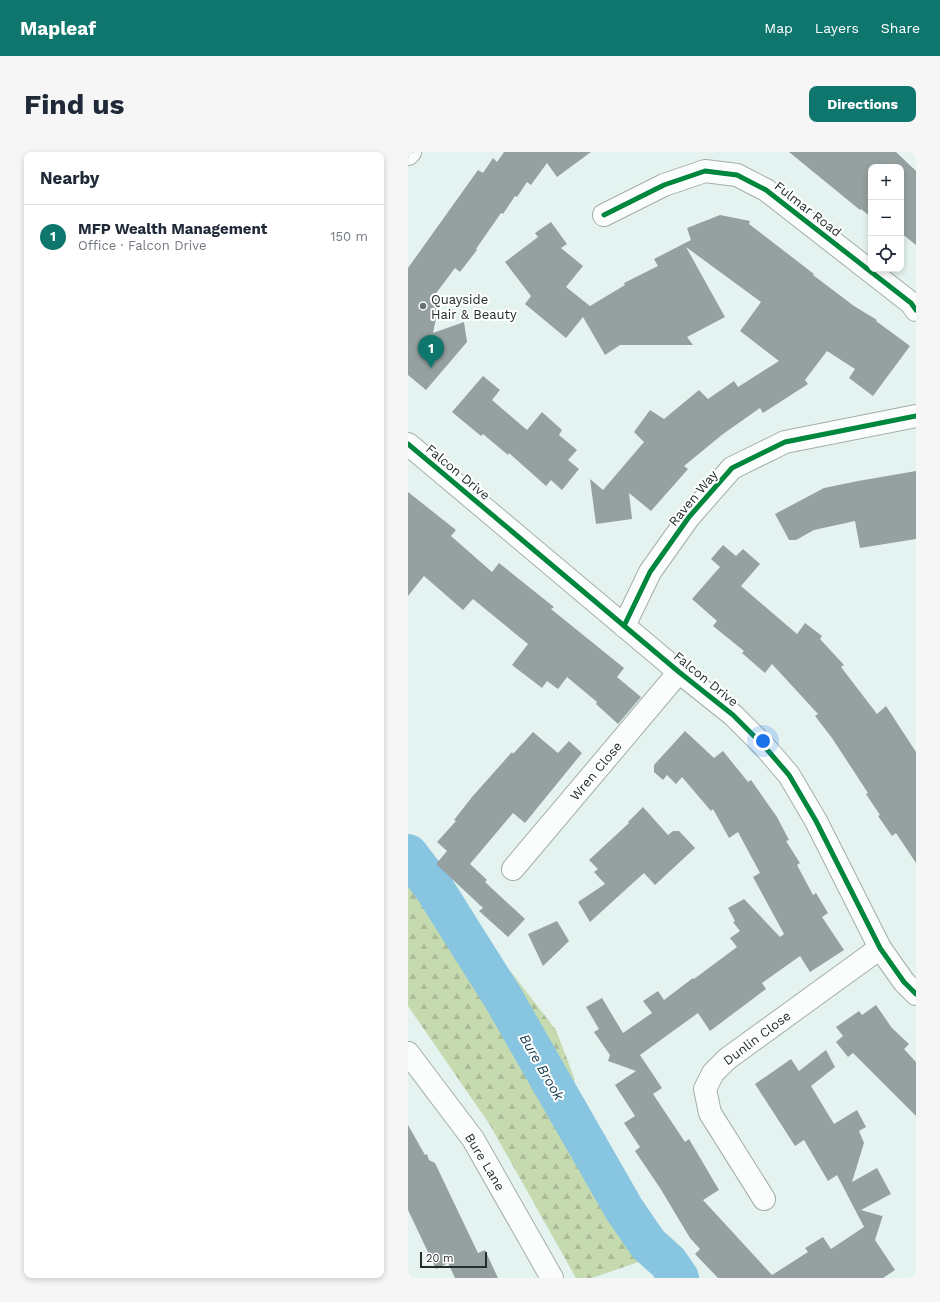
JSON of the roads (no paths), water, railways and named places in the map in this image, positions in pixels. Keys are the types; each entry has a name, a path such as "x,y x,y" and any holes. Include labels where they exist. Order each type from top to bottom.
{"street":[{"name":"Fulmar Road","path":"604,216 664,185 705,172 737,175 766,190 911,304 916,310"},
{"name":"Raven Way","path":"624,626 650,572 689,517 732,468 786,442 916,416"},
{"name":"Falcon Drive","path":"408,444 679,672 733,715 764,746 789,775 816,821 880,948 904,982 916,994"},
{"name":"Wren Close","path":"513,869 679,672"},
{"name":"Dunlin Close","path":"764,1199 710,1113 705,1089 713,1074 727,1059 880,948"},
{"name":"Bure Lane","path":"408,1053 473,1140 552,1278"}],"waterway":[{"name":"Bure Brook","path":"408,854 434,888 502,996 624,1209 648,1244 668,1262 679,1278"}],"place":[{"name":"Quayside Hair & Beauty","path":"423,306"},
{"name":"MFP Wealth Management","path":"431,368"}]}
